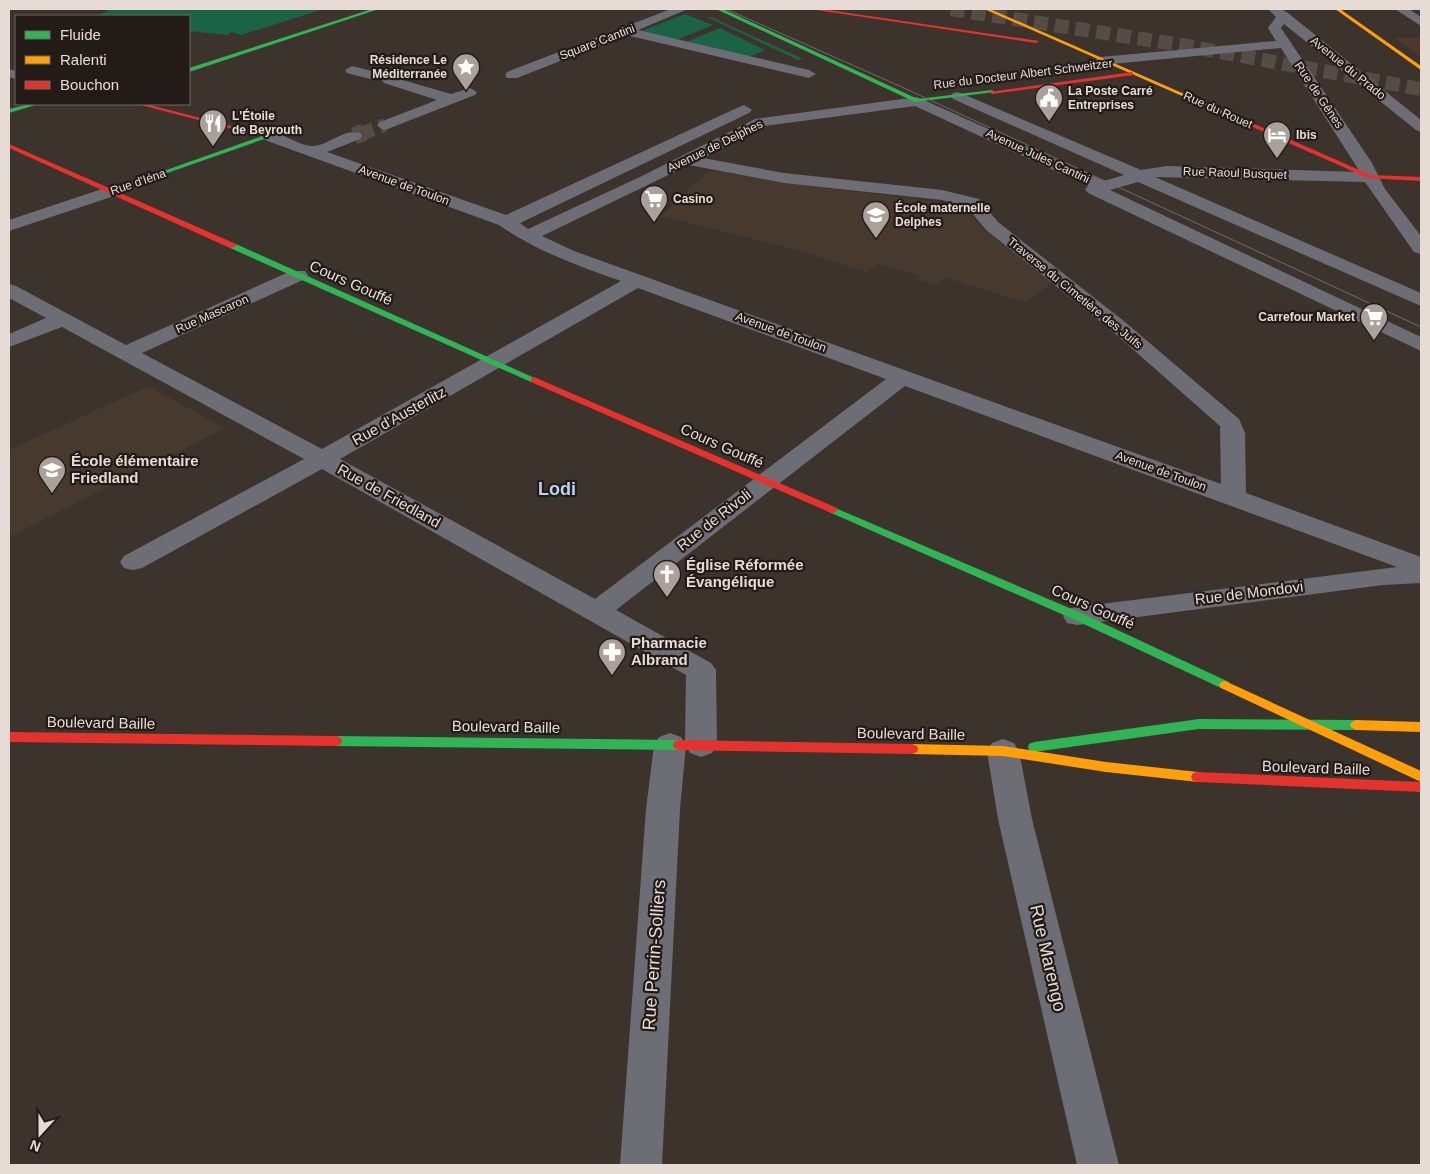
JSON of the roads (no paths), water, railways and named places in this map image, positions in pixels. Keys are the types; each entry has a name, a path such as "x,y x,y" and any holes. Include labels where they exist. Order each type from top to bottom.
{"main road":[{"path":"190,59 345,9"},
{"path":"190,70 376,9"},
{"path":"719,9 894,90"},
{"path":"813,9 1032,40 1078,51"},
{"name":"Rue du Rouet","path":"986,9 1060,40 1078,51 1370,177"},
{"path":"1338,9 1421,68"},
{"name":"Rue du Docteur Albert Schweitzer","path":"1084,63 1101,61"},
{"name":"Rue du Docteur Albert Schweitzer","path":"894,90 958,96 1133,74"},
{"path":"9,111 32,105"},
{"name":"Avenue de Toulon","path":"144,105 268,136"},
{"name":"Rue d'Iéna","path":"111,191 268,136"},
{"name":"Cours Gouffé","path":"9,146 491,362 1077,616 1421,777"},
{"path":"1370,177 1421,178"},
{"name":"Boulevard Baille","path":"1002,751 1199,724 1309,723 1421,726"},
{"name":"Boulevard Baille","path":"9,737 686,745 1002,751 1106,767 1222,780 1421,787"}],"street":[{"name":"Square Cantini","path":"512,75 682,9"},
{"path":"1401,9 1421,22"},
{"name":"Rue de Gênes","path":"1279,12 1274,28 1364,162 1370,177"},
{"name":"Avenue du Prado","path":"1279,12 1421,127"},
{"path":"624,31 809,74"},
{"path":"1101,61 1285,44"},
{"path":"352,70 374,76"},
{"path":"389,80 451,99"},
{"name":"Avenue de Delphes","path":"505,221 516,219 746,109 894,90"},
{"path":"384,124 470,92"},
{"name":"Avenue de Delphes","path":"527,236 686,160 760,122 917,93"},
{"name":"Avenue Jules Cantini","path":"917,93 1102,186"},
{"name":"Avenue Jules Cantini","path":"958,96 1142,175 1421,300"},
{"name":"Avenue de Toulon","path":"268,136 505,221 527,236 559,252 636,281 904,376 1421,566"},
{"path":"311,152 354,136"},
{"name":"Traverse du Cimetière des Juifs","path":"686,160 784,178 942,196 973,204 992,226 1118,326 1231,424 1233,433 1233,497"},
{"name":"Rue Raoul Busquet","path":"1102,186 1142,175 1167,171 1370,177"},
{"path":"1370,177 1421,248"},
{"name":"Avenue Jules Cantini","path":"1102,186 1094,189 1421,344"},
{"name":"Rue d'Iéna","path":"9,226 111,191"},
{"name":"Rue Mascaron","path":"125,353 298,275"},
{"name":"Rue d'Austerlitz","path":"133,562 322,459 636,281"},
{"name":"Rue de Friedland","path":"9,290 322,459 701,670 686,745"},
{"path":"9,342 63,319"},
{"name":"Rue de Rivoli","path":"596,611 765,480 904,376"},
{"name":"Rue de Mondovi","path":"1077,616 1374,577 1421,574"},
{"name":"Rue Perrin-Solliers","path":"641,1165 664,809 686,745"},
{"name":"Rue Marengo","path":"1002,751 1015,819 1098,1165"}],"tunnel":[{"path":"951,9 1187,46 1421,89"},
{"path":"360,134 385,125"},
{"path":"354,136 364,132"}],"tram line":[{"path":"726,9 904,88 1421,327"}],"place":[{"name":"Résidence Le Méditerranée","path":"466,91"},
{"name":"La Poste Carré Entreprises","path":"1049,122"},
{"name":"L'Étoile de Beyrouth","path":"213,147"},
{"name":"Ibis","path":"1277,159"},
{"name":"Casino","path":"654,223"},
{"name":"École maternelle Delphes","path":"876,239"},
{"name":"Carrefour Market","path":"1374,341"},
{"name":"École élémentaire Friedland","path":"52,494"},
{"name":"Église Réformée Évangélique","path":"667,598"},
{"name":"Pharmacie Albrand","path":"612,676"}],"district":[{"name":"Lodi","path":"557,489"}]}
